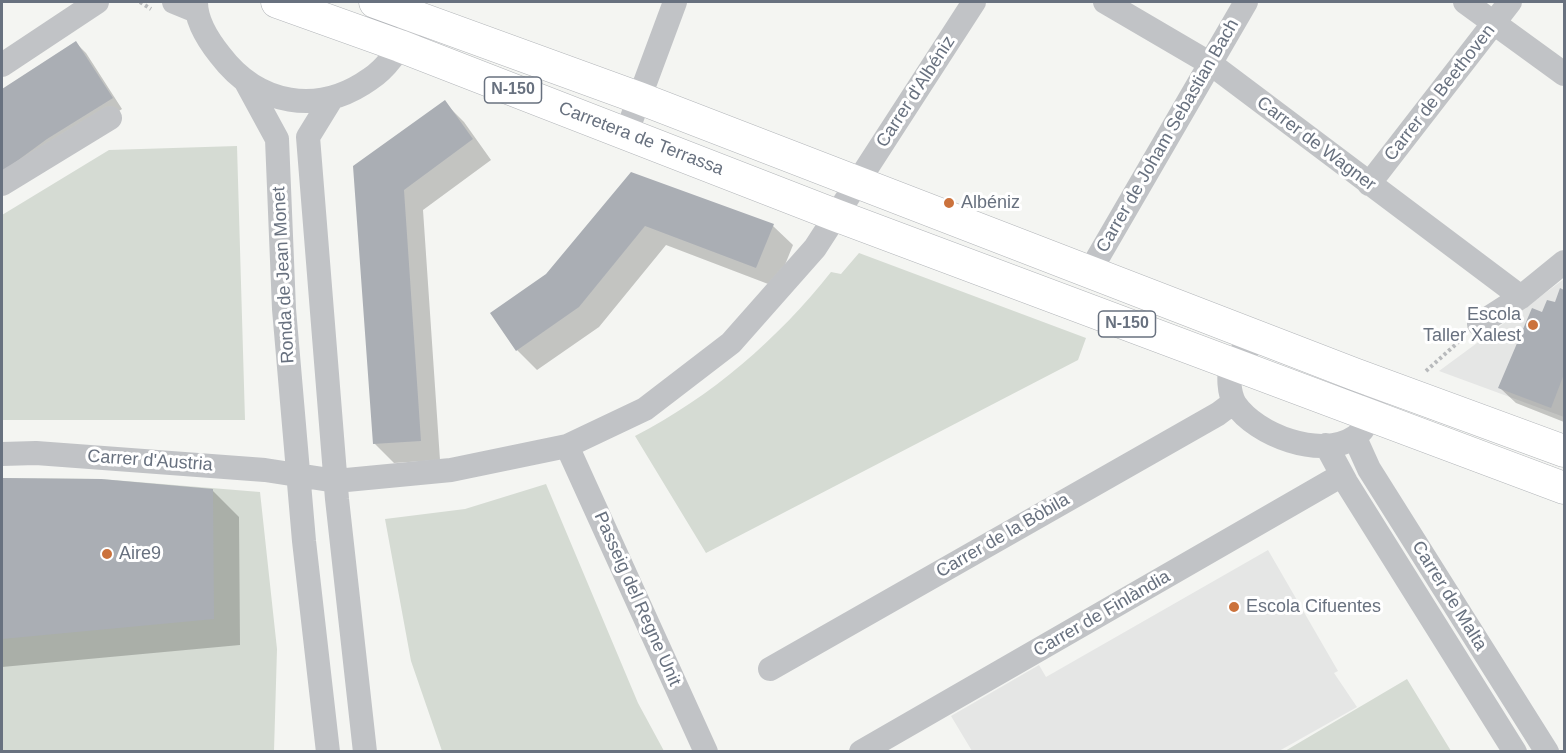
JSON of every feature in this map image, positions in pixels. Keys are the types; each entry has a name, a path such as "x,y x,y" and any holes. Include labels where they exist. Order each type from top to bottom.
{"main road":[{"name":"Carretera de Terrassa","path":"278,2 400,46 835,215 1230,363 1362,427 1564,488"},
{"name":"Carretera de Terrassa","path":"375,2 413,9 1264,339 1564,451"}],"street":[{"path":"2,65 97,2"},
{"path":"174,2 196,6 211,43 246,82 284,100 332,98 370,80 388,64 400,46 409,31 413,9"},
{"path":"626,134 675,2"},
{"name":"Carrer d'Albéniz","path":"858,183 974,2"},
{"name":"Carrer de Wagner","path":"1105,2 1211,64 1521,297"},
{"name":"Carrer de Joham Sebastian Bach","path":"1090,271 1246,2"},
{"path":"1465,2 1564,74"},
{"name":"Carrer de Beethoven","path":"1369,184 1510,2"},
{"name":"Ronda de Jean Monet","path":"246,82 277,139 284,309 298,476 328,752"},
{"name":"Ronda de Jean Monet","path":"332,98 308,137 336,481 365,752"},
{"path":"2,184 110,118"},
{"path":"298,476 336,481 451,470 567,446 645,409 731,343 815,248 858,183"},
{"path":"1479,324 1521,297 1564,262"},
{"path":"1264,339 1248,347 1230,363 1229,385 1234,402 1249,420 1292,442 1313,446 1326,445 1362,427 1380,383"},
{"name":"Carrer de la Bòbila","path":"770,669 1218,414 1234,402"},
{"name":"Carrer de Malta","path":"1362,427 1369,469 1546,752"},
{"name":"Carrer de Malta","path":"1326,445 1342,476 1515,752"},
{"name":"Passeig del Regne Unit","path":"567,446 706,752"},
{"name":"Carrer d'Austria","path":"2,454 59,454 265,470 298,476"},
{"name":"Carrer de Finlàndia","path":"861,752 1342,476"}],"path":[{"path":"1421,375 1479,324"}],"shaded area":[{"path":"237,146 245,420 2,420 2,215 109,150"},
{"path":"859,253 1086,338 1078,360 706,553 635,436 690,403 742,364 789,320 831,272 841,274"},
{"name":"Escola Taller Xalest","path":"1564,279 1564,417 1439,371"},
{"path":"2,478 101,479 260,492 277,649 274,751 2,752"},
{"path":"546,484 638,703 664,751 442,751 411,661 385,519 465,509"},
{"name":"Escola Cifuentes","path":"1268,550 1338,671 1334,673 1357,707 1279,751 972,751 951,716 1039,665 1046,677"},
{"path":"1407,679 1451,751 1285,751"}],"building":[{"path":"76,41 113,98 47,139 2,172 2,89"},
{"path":"445,100 473,139 404,190 421,441 373,444 353,166"},
{"path":"631,172 774,224 756,268 645,226 579,307 516,351 490,313 546,274"},
{"path":"1560,288 1564,290 1564,374 1551,408 1498,388 1532,308 1542,312 1547,300 1555,302"},
{"name":"Aire9","path":"2,478 101,479 213,489 214,619 2,639"}],"place":[{"name":"Albéniz","path":"949,203"},
{"name":"Escola Taller Xalest","path":"1533,325"},
{"name":"Aire9","path":"107,554"},
{"name":"Escola Cifuentes","path":"1234,607"}]}
